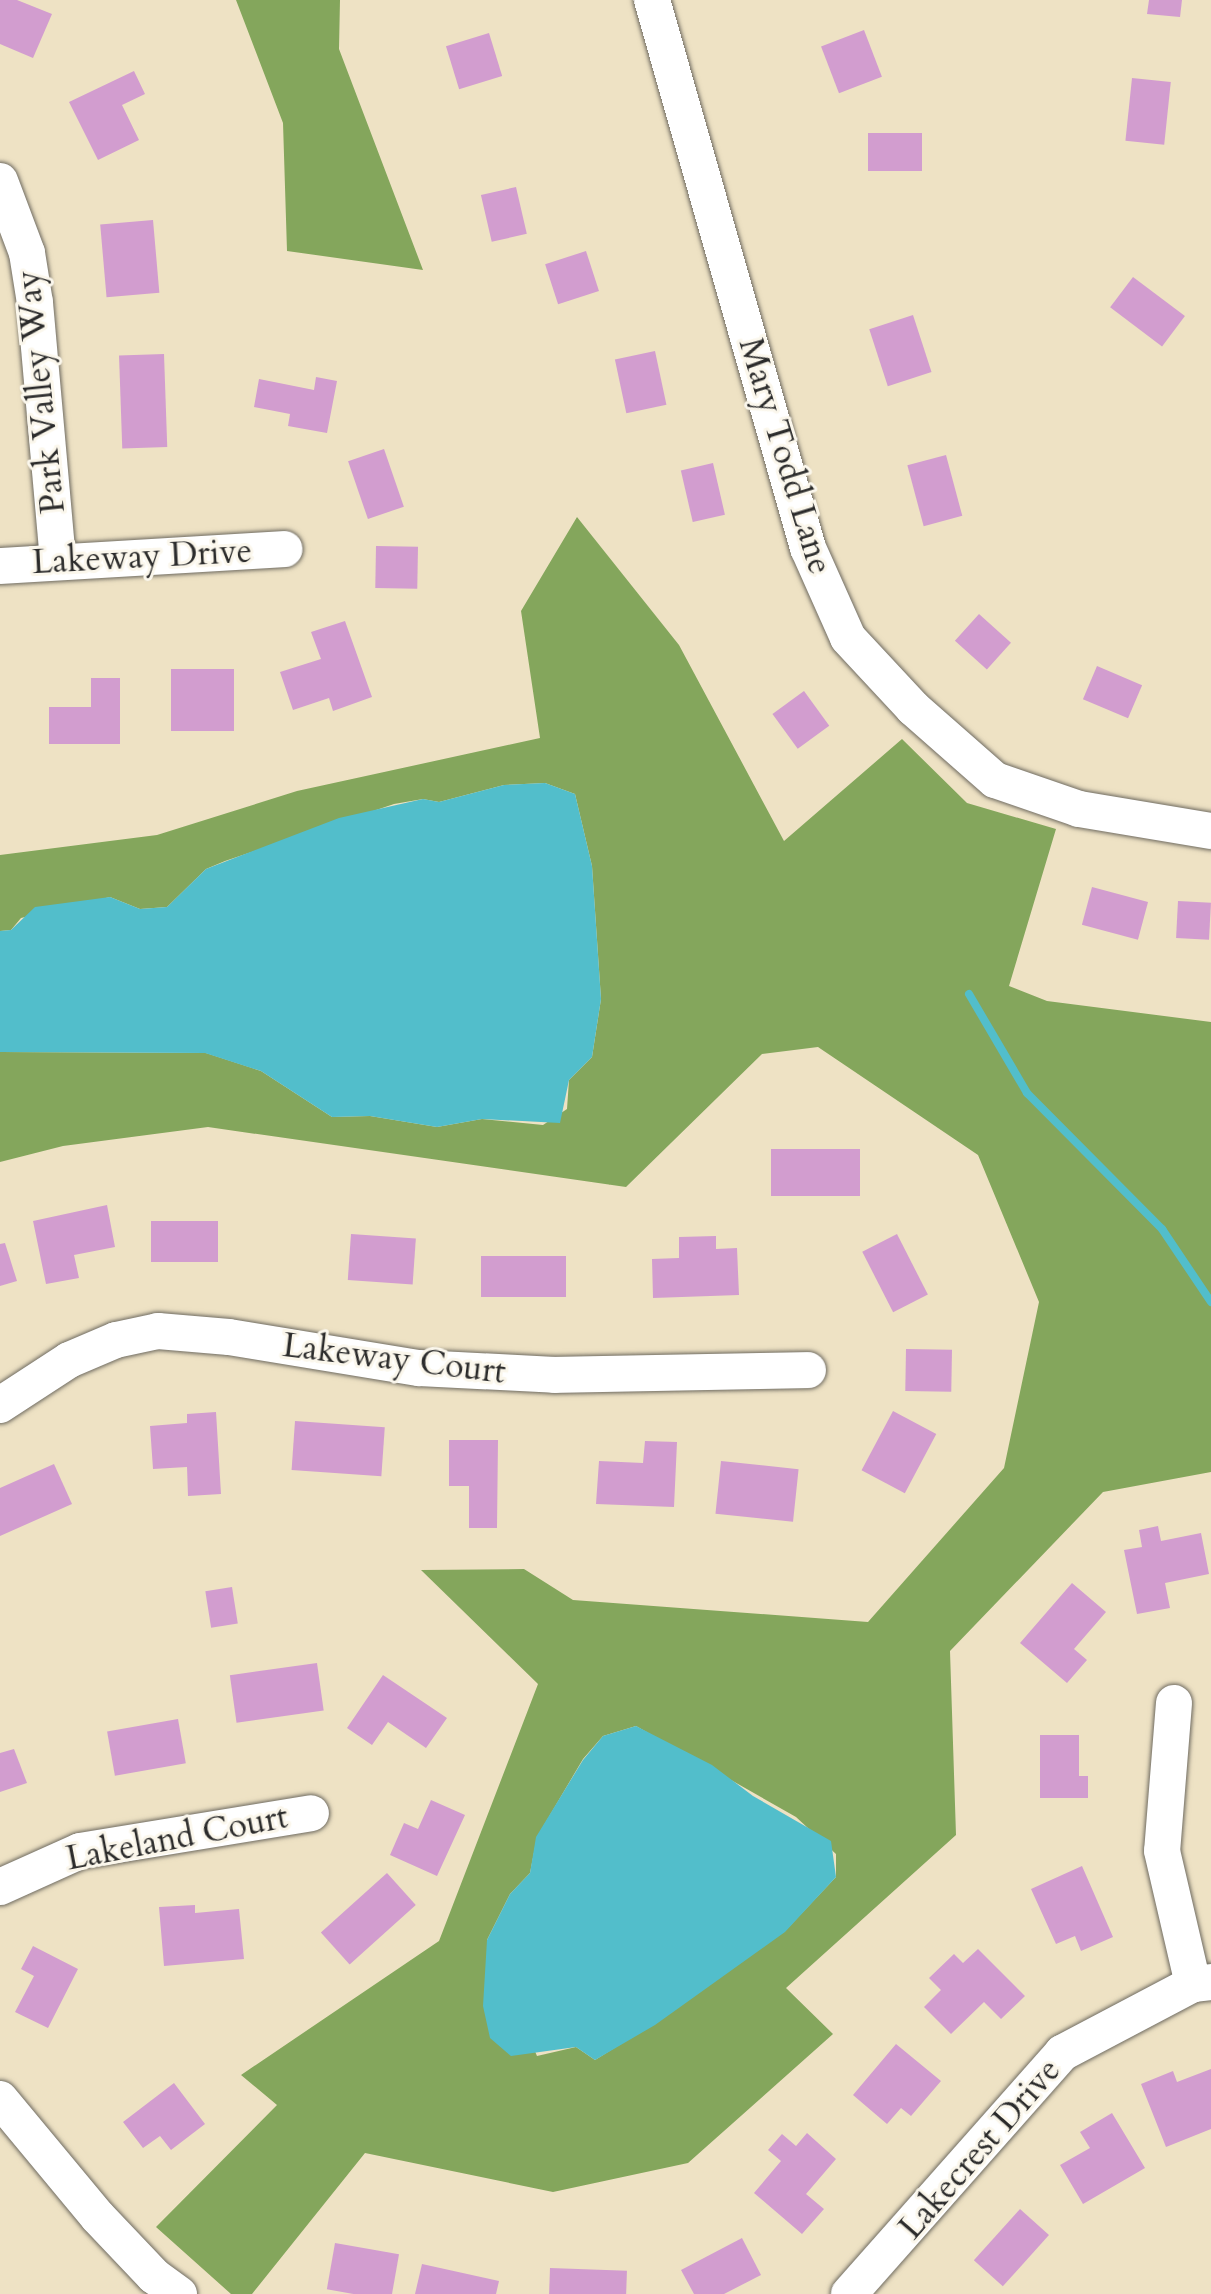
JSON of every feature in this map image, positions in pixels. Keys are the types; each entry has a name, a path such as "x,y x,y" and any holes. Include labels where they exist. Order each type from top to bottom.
{"street":[{"name":"Mary Todd Lane","path":"652,0 808,548 848,638 913,708 995,780 1079,809 1211,831"},
{"name":"Park Valley Way","path":"0,181 27,253 35,303 58,560"},
{"name":"Lakeway Drive","path":"0,566 58,560 284,549"},
{"name":"Lakeway Court","path":"0,1405 69,1360 116,1340 158,1331 419,1368 555,1375 808,1370"},
{"path":"1174,1703 1162,1851 1202,1983"},
{"name":"Lakeland Court","path":"0,1887 80,1851 311,1813"},
{"name":"Lakecrest Drive","path":"849,2294 1062,2053 1202,1983"},
{"path":"0,2099 98,2217 154,2276 179,2294"}],"green space":[{"path":"236,0 340,0 339,49 423,270 287,251 283,123"},
{"path":"577,517 679,645 784,841 902,739 967,803 1056,829 1009,986 1047,1001 1211,1022 1211,1472 1103,1492 950,1651 956,1835 786,1988 833,2034 688,2163 553,2192 365,2153 252,2294 231,2294 156,2227 277,2105 241,2075 439,1941 538,1684 421,1570 524,1569 573,1600 868,1622 1004,1468 1039,1302 978,1155 818,1047 762,1054 626,1187 208,1127 63,1146 0,1162 0,1052 206,1053 261,1071 332,1117 370,1116 437,1127 482,1119 543,1125 567,1109 569,1080 592,1057 601,999 592,866 575,794 545,783 504,785 439,802 423,799 394,804 206,869 167,907 140,909 110,897 21,918 11,930 0,931 0,855 157,835 297,791 540,738 521,611","holes":["636,1726 796,1817 836,1854 836,1877 785,1931 595,2060 576,2047 537,2056 487,1940 510,1894 530,1873 537,1837 583,1759 603,1736"]}],"water":[{"path":"545,783 575,794 592,866 601,999 592,1057 569,1080 560,1123 482,1119 437,1127 370,1116 332,1117 261,1071 205,1053 0,1052 0,931 11,930 35,907 110,897 140,909 167,907 206,869 339,818 423,799 439,802 504,785"},
{"path":"636,1726 712,1765 753,1796 831,1841 836,1877 785,1932 655,2025 595,2060 576,2047 511,2056 490,2038 483,2006 487,1940 510,1894 530,1873 536,1837 583,1760 603,1736"}],"building":[{"path":"0,0 17,0 52,14 33,58 0,44"},
{"path":"1149,0 1182,0 1180,17 1147,14"},
{"path":"864,30 882,77 839,93 821,46"},
{"path":"489,33 502,76 459,89 446,46"},
{"path":"134,71 145,94 122,105 139,140 98,160 69,102"},
{"path":"1132,78 1171,82 1164,145 1125,141"},
{"path":"868,133 922,133 922,171 868,171"},
{"path":"516,187 527,234 492,242 481,195"},
{"path":"153,220 159,293 107,297 100,225"},
{"path":"586,251 599,291 558,304 545,264"},
{"path":"1133,277 1185,316 1162,346 1110,307"},
{"path":"913,315 932,372 888,386 869,329"},
{"path":"655,351 666,405 626,413 615,360"},
{"path":"164,354 167,447 122,449 119,356"},
{"path":"316,377 337,381 327,433 288,426 290,414 254,407 259,379 314,390"},
{"path":"384,449 404,507 368,519 348,461"},
{"path":"946,455 962,516 924,526 907,465"},
{"path":"713,463 725,515 693,522 681,470"},
{"path":"376,546 418,547 417,589 375,588"},
{"path":"979,614 1011,643 987,670 955,641"},
{"path":"345,621 372,697 333,711 329,698 293,710 280,672 321,659 311,632"},
{"path":"1097,666 1142,685 1128,718 1083,699"},
{"path":"171,669 234,669 234,731 171,731"},
{"path":"91,678 120,678 120,744 49,744 49,707 91,707"},
{"path":"804,691 829,726 798,749 772,714"},
{"path":"1092,887 1148,902 1138,940 1082,925"},
{"path":"1178,901 1211,903 1209,940 1176,938"},
{"path":"771,1149 860,1149 860,1196 771,1196"},
{"path":"107,1205 115,1247 74,1255 79,1278 46,1284 33,1221"},
{"path":"151,1221 218,1221 218,1262 151,1262"},
{"path":"351,1234 416,1239 413,1284 348,1280"},
{"path":"897,1234 928,1295 893,1312 862,1252"},
{"path":"716,1236 716,1249 737,1248 739,1295 653,1298 652,1259 679,1258 679,1237"},
{"path":"5,1243 17,1281 0,1286 0,1244"},
{"path":"481,1256 566,1256 566,1297 481,1297"},
{"path":"906,1349 952,1350 951,1392 905,1391"},
{"path":"893,1411 936,1434 905,1493 862,1470"},
{"path":"216,1412 221,1494 188,1496 187,1467 153,1469 150,1426 187,1423 187,1414"},
{"path":"295,1421 385,1427 381,1476 292,1470"},
{"path":"449,1440 498,1440 497,1528 469,1528 469,1486 449,1486"},
{"path":"645,1441 677,1442 674,1507 596,1504 599,1461 643,1463"},
{"path":"721,1461 799,1469 793,1522 715,1514"},
{"path":"54,1464 72,1504 0,1536 0,1488"},
{"path":"1158,1526 1161,1541 1201,1533 1209,1574 1165,1583 1170,1608 1137,1614 1124,1550 1142,1547 1139,1530"},
{"path":"1072,1583 1106,1612 1074,1649 1087,1660 1067,1683 1020,1643"},
{"path":"232,1587 238,1624 211,1628 205,1591"},
{"path":"317,1663 324,1711 237,1723 230,1675"},
{"path":"383,1675 447,1718 426,1748 388,1722 372,1745 347,1728"},
{"path":"178,1719 186,1763 115,1776 107,1732"},
{"path":"1040,1735 1079,1735 1079,1776 1088,1776 1088,1798 1040,1798"},
{"path":"14,1749 27,1783 0,1792 0,1753"},
{"path":"431,1800 465,1815 437,1876 390,1855 404,1823 418,1829"},
{"path":"1082,1866 1113,1937 1081,1951 1075,1936 1056,1944 1031,1889"},
{"path":"387,1873 416,1905 350,1965 321,1933"},
{"path":"195,1905 195,1913 239,1909 244,1959 164,1966 159,1907"},
{"path":"33,1946 78,1969 48,2028 15,2012 34,1976 21,1969"},
{"path":"978,1949 1025,1996 1001,2019 984,2002 951,2034 924,2007 941,1990 929,1978 954,1954 963,1963"},
{"path":"896,2044 941,2081 911,2116 901,2108 887,2124 853,2095"},
{"path":"1211,2069 1211,2129 1166,2147 1141,2084 1173,2071 1177,2082"},
{"path":"174,2083 205,2124 171,2150 160,2136 143,2148 123,2122"},
{"path":"1112,2113 1145,2168 1083,2204 1060,2165 1090,2148 1080,2132"},
{"path":"807,2133 836,2159 806,2194 824,2209 802,2234 754,2193 781,2161 768,2150 782,2134 796,2146"},
{"path":"1020,2209 1049,2235 1003,2286 974,2260"},
{"path":"742,2238 761,2275 724,2294 694,2294 681,2270"},
{"path":"335,2243 399,2254 392,2294 354,2294 327,2289"},
{"path":"422,2264 499,2281 496,2294 415,2294"},
{"path":"550,2268 627,2271 626,2294 549,2294"}],"waterway":[{"path":"969,994 1027,1093 1162,1229 1211,1302"}]}
